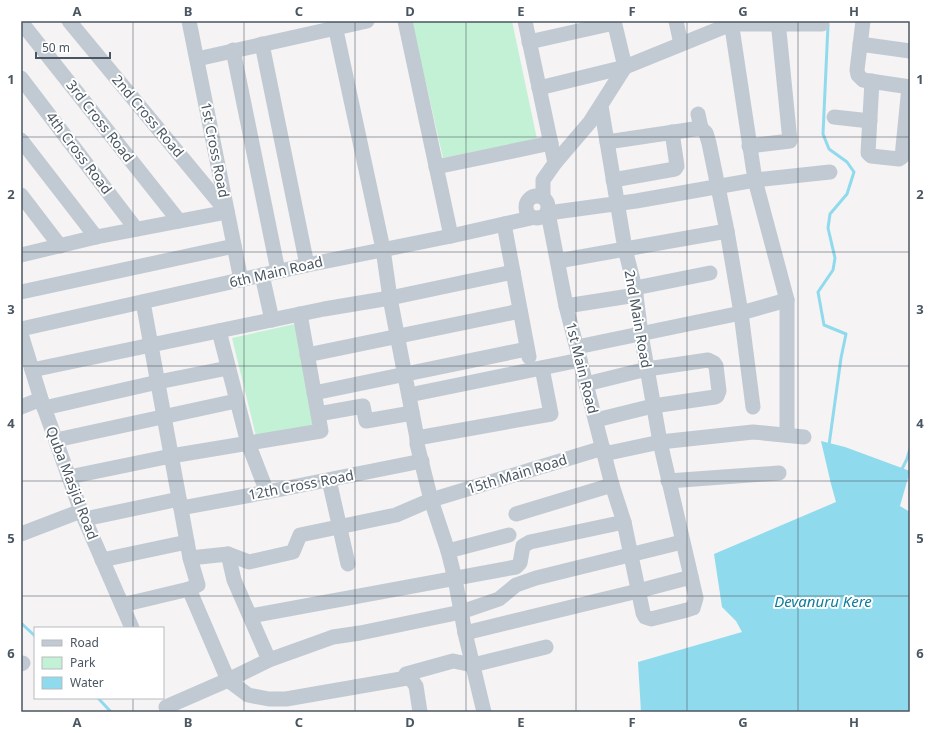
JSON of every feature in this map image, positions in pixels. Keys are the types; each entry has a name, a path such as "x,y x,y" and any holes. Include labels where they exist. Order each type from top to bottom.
{"street":[{"name":"2nd Cross Road","path":"69,21 226,212"},
{"name":"1st Cross Road","path":"189,21 226,212 241,280"},
{"path":"197,59 262,44 335,24 367,21"},
{"path":"405,21 452,236"},
{"path":"525,21 555,163"},
{"path":"676,21 681,44"},
{"path":"863,21 856,70 858,75 863,80 872,81 909,87 902,157 899,159 871,156 868,153 872,81"},
{"name":"3rd Cross Road","path":"21,22 179,221"},
{"path":"529,42 614,22 625,67 590,122 555,163 543,180 543,197 549,204 548,213"},
{"path":"539,88 625,67 731,22 822,24"},
{"path":"731,22 754,180 787,300 787,435"},
{"path":"750,146 790,141 778,22"},
{"path":"335,24 382,249 390,298 418,438 417,444 431,500 448,551 465,633 484,712"},
{"path":"262,44 307,265"},
{"path":"860,44 910,52"},
{"path":"233,50 278,271"},
{"name":"4th Cross Road","path":"21,78 136,229"},
{"name":"2nd Main Road","path":"601,106 625,249 635,291 660,442 696,598 693,608 651,619 645,617 638,591"},
{"path":"834,117 870,121"},
{"path":"607,142 672,132 700,121 708,138 728,231 741,312 753,407"},
{"path":"613,180 675,169 677,166 672,132"},
{"path":"21,140 96,237"},
{"path":"436,167 550,143"},
{"path":"543,197 534,196 527,202 526,211 531,218 541,219 548,213 754,180 830,172"},
{"path":"21,195 60,246"},
{"path":"21,255 96,237 226,212"},
{"name":"1st Main Road","path":"548,213 566,306 612,485 624,522 638,591"},
{"name":"6th Main Road","path":"21,329 278,271 452,236 531,218"},
{"path":"418,438 551,414 537,369 527,348 504,224"},
{"path":"558,261 728,231"},
{"path":"21,292 234,246"},
{"path":"32,370 300,314 390,298 513,272"},
{"path":"566,306 710,274"},
{"path":"262,275 272,320"},
{"path":"409,395 537,369 578,353 641,334 741,312 787,300"},
{"path":"122,605 198,585 190,558 143,302"},
{"path":"307,355 520,310"},
{"path":"69,477 171,456 321,431 300,314"},
{"path":"219,331 248,443 267,492"},
{"name":"Quba Masjid Road","path":"21,334 43,404 83,515 132,627"},
{"path":"314,393 527,348"},
{"path":"586,384 647,369 708,360 716,366 719,391 718,396 654,406 596,420"},
{"path":"21,407 228,368"},
{"path":"56,440 164,418 236,401"},
{"path":"318,414 363,406 366,421 412,412"},
{"name":"15th Main Road","path":"228,554 249,562 293,552 300,535 396,515 431,500 604,451 660,442 753,432 804,437"},
{"name":"12th Cross Road","path":"21,534 83,515 267,492 422,461"},
{"path":"668,481 779,473"},
{"path":"329,480 348,564"},
{"path":"516,514 612,485"},
{"path":"250,616 516,567 520,563 523,546 530,542 624,522"},
{"path":"448,551 509,535"},
{"path":"166,706 228,680 269,660 333,637 360,633 461,612 499,599 516,585 525,581 631,555 681,537"},
{"path":"102,560 187,542"},
{"path":"190,558 228,554 234,580 269,660"},
{"path":"465,633 690,577"},
{"path":"189,588 228,680 248,695 278,700 407,678 412,679 416,686 420,712"},
{"path":"406,674 453,661 473,665 546,647"}],"green space":[{"path":"512,21 537,139 443,158 412,22"},
{"path":"295,324 313,426 256,436 232,338"}],"water":[{"name":"Devanuru Kere","path":"821,441 845,447 910,471 900,506 910,512 910,712 641,712 638,662 742,632 736,621 722,607 714,554 836,502"}],"waterway":[{"path":"828,25 823,134 829,149 847,162 854,172 847,194 830,214 828,228 835,258 833,270 818,292 824,325 846,334 841,358 829,445"},
{"path":"901,471 910,449"},
{"path":"21,623 34,635"},
{"path":"99,699 111,712"}]}
